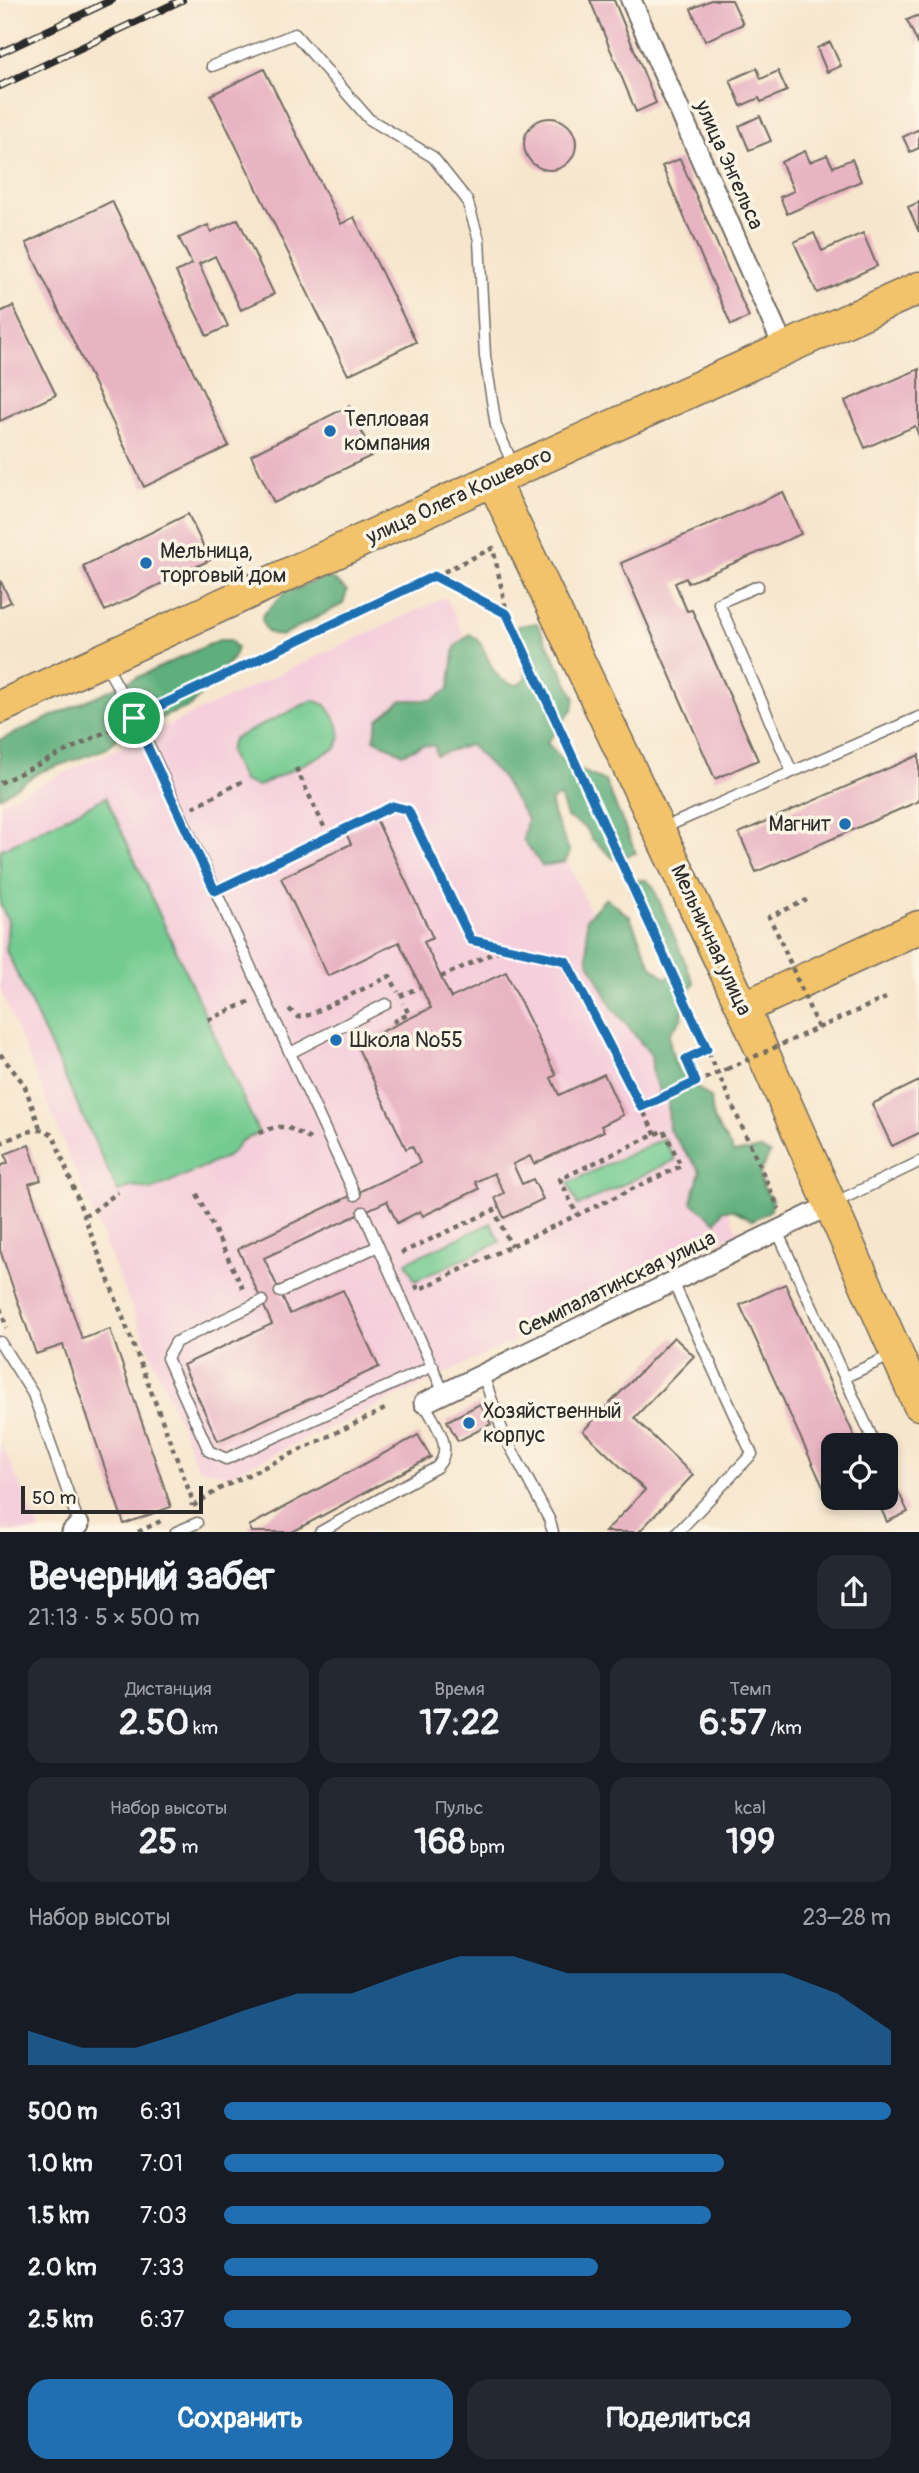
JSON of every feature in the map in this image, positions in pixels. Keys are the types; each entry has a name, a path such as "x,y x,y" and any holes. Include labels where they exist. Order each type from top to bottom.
{"main road":[{"name":"улица Олега Кошевого","path":"0,707 919,288"},
{"name":"Мельничная улица","path":"504,475 659,830 743,1008 919,1404"},
{"path":"743,1008 919,928"}],"street":[{"name":"улица Энгельса","path":"632,0 784,348"},
{"name":"Семипалатинская улица","path":"424,1403 673,1282 778,1225 830,1205"}],"lane":[{"path":"212,66 295,34 369,119 433,157 467,200 479,240 485,356 504,475"},
{"path":"758,586 719,603 792,772"},
{"path":"103,659 134,718 355,1195"},
{"path":"659,830 919,717"},
{"path":"290,1053 386,1004"},
{"path":"830,1205 919,1162"},
{"path":"363,1212 444,1393"},
{"path":"778,1225 870,1433"},
{"path":"280,1292 378,1246"},
{"path":"673,1282 752,1454 678,1531"},
{"path":"262,1301 176,1342 167,1358 209,1451 226,1460 433,1366"},
{"path":"0,1342 33,1394 78,1529"},
{"path":"845,1377 896,1353"},
{"path":"483,1375 504,1436 553,1531"},
{"path":"320,1531 437,1467 443,1460 446,1446 424,1403"},
{"path":"179,1531 197,1523"}],"path":[{"path":"0,783 494,548 507,614 779,1207 778,1225"},
{"path":"434,576 507,614"},
{"path":"296,768 329,837"},
{"path":"192,807 243,781"},
{"path":"187,795 198,818"},
{"path":"215,891 393,806 408,810 471,940 566,961 655,1134"},
{"path":"225,874 236,897"},
{"path":"807,900 769,916 818,1028"},
{"path":"441,977 505,947"},
{"path":"288,1006 298,1017 309,1015 390,976 409,1014 386,1025"},
{"path":"400,996 420,987"},
{"path":"641,1107 886,998"},
{"path":"208,1020 251,1001"},
{"path":"696,1082 686,1059 707,1049"},
{"path":"0,1054 24,1084 40,1128"},
{"path":"259,1133 276,1126 287,1127 312,1139 330,1142"},
{"path":"0,1143 40,1128 48,1130 54,1138 193,1506"},
{"path":"412,1278 418,1290 681,1166 664,1130 560,1179 577,1215"},
{"path":"84,1215 118,1192"},
{"path":"197,1194 251,1306"},
{"path":"401,1253 494,1210 511,1246"},
{"path":"396,1241 407,1265"},
{"path":"182,1511 219,1489 393,1405"},
{"path":"138,1531 171,1516"}],"shaded area":[{"name":"Школа №55","path":"446,597 738,1233 229,1475 198,1468 0,988 0,803"},
{"path":"0,1440 40,1531 0,1531"}],"green space":[{"path":"323,578 333,579 347,591 343,604 281,636 267,630 262,616 284,593"},
{"path":"537,623 575,698 573,708 547,743 568,765 605,781 636,853 614,859 591,838 587,829 567,817 560,796 551,801 553,814 570,852 565,862 542,866 523,839 527,819 500,775 470,745 436,755 435,746 423,745 403,754 374,739 378,719 402,700 432,700 449,689 455,647 470,634 482,647 499,678 518,685 526,678 517,626"},
{"path":"219,640 230,640 237,648 233,658 191,706 129,727 106,749 40,772 0,797 0,740"},
{"path":"313,700 326,705 335,720 340,737 336,748 263,784 256,786 243,781 229,752 233,739"},
{"path":"106,797 259,1133 241,1141 229,1156 151,1190 133,1186 118,1192 6,950 8,921 0,904 0,850"},
{"path":"635,880 646,880 653,886 694,983 684,997 682,1018 669,1034 676,1065 686,1078 711,1098 713,1119 734,1153 761,1149 770,1154 760,1177 772,1200 771,1210 753,1220 734,1210 723,1210 716,1222 691,1202 700,1171 669,1130 668,1101 662,1096 653,1077 651,1055 612,1007 588,960 586,919 606,898 630,917 651,965 666,979 673,973 673,962 630,889"},
{"path":"664,1138 675,1160 578,1206 568,1183"},
{"path":"491,1223 500,1242 415,1281 406,1262"}],"building":[{"path":"590,0 614,0 656,103 636,112"},
{"path":"711,0 732,0 743,24 705,41 691,9"},
{"path":"919,15 919,46 907,20"},
{"path":"830,42 841,66 827,72 817,48"},
{"path":"757,68 761,79 778,71 787,91 761,102 759,98 741,106 730,80"},
{"path":"264,69 341,224 354,217 416,342 348,375 211,95"},
{"path":"760,116 771,141 749,150 739,126"},
{"path":"550,118 560,120 568,126 574,134 574,154 568,162 560,168 550,170 540,168 532,162 526,154 524,144 526,134 532,126 540,120"},
{"path":"919,129 919,148 910,152 903,137"},
{"path":"805,151 810,162 827,155 833,167 852,159 861,181 787,214 780,197 794,191 781,162"},
{"path":"680,159 749,317 731,325 662,166"},
{"path":"112,201 229,446 144,487 26,243"},
{"path":"919,202 919,232 908,207"},
{"path":"238,219 274,294 241,310 215,256 199,264 228,326 207,336 176,272 192,264 179,238 208,225 211,232"},
{"path":"814,233 822,251 863,233 877,266 817,293 794,242"},
{"path":"13,306 56,395 0,421 0,312"},
{"path":"919,369 919,436 915,426 865,448 845,401"},
{"name":"Тепловая компания","path":"349,406 373,455 274,503 251,455"},
{"path":"783,492 801,534 688,583 686,578 675,583 687,611 692,610 758,760 715,779 621,563"},
{"name":"Мельница, торговый дом","path":"188,514 210,560 105,611 83,566"},
{"path":"0,580 11,602 0,607"},
{"path":"919,755 919,801 756,872 739,833"},
{"path":"376,819 433,938 424,942 451,998 506,972 556,1075 551,1078 559,1095 604,1074 623,1115 601,1126 604,1131 534,1164 530,1156 513,1164 522,1184 533,1179 543,1199 504,1218 495,1198 504,1193 494,1173 475,1182 479,1189 423,1216 420,1211 397,1223 387,1201 264,1258 290,1314 343,1290 379,1367 218,1441 183,1365 272,1324 238,1249 420,1163 412,1146 406,1149 356,1044 431,1008 399,942 328,976 281,878 351,844 346,833"},
{"path":"919,1081 919,1133 892,1146 872,1104"},
{"path":"29,1145 41,1180 29,1184 82,1339 110,1329 171,1507 124,1524 63,1345 36,1354 0,1250 0,1166 8,1163 5,1154"},
{"path":"785,1284 853,1433 821,1433 821,1482 740,1305"},
{"path":"674,1337 694,1356 634,1418 693,1475 639,1532 605,1532 645,1490 583,1431"},
{"name":"Хозяйственный корпус","path":"480,1404 491,1424 458,1441 447,1421"},
{"path":"418,1435 431,1457 292,1532 252,1532 249,1526"},
{"path":"898,1491 908,1512 887,1522 882,1510 898,1510"}],"railway":[{"path":"0,53 112,0"},
{"path":"0,86 182,0"}],"place":[{"name":"Тепловая компания","path":"330,431"},
{"name":"Мельница, торговый дом","path":"146,563"},
{"name":"Магнит","path":"845,824"},
{"name":"Школа №55","path":"336,1040"},
{"name":"Хозяйственный корпус","path":"469,1423"}],"route":[{"path":"434,576 507,614 707,1049 686,1059 696,1082 641,1107 566,961 471,940 408,810 393,806 215,891 134,718 434,576"}]}
